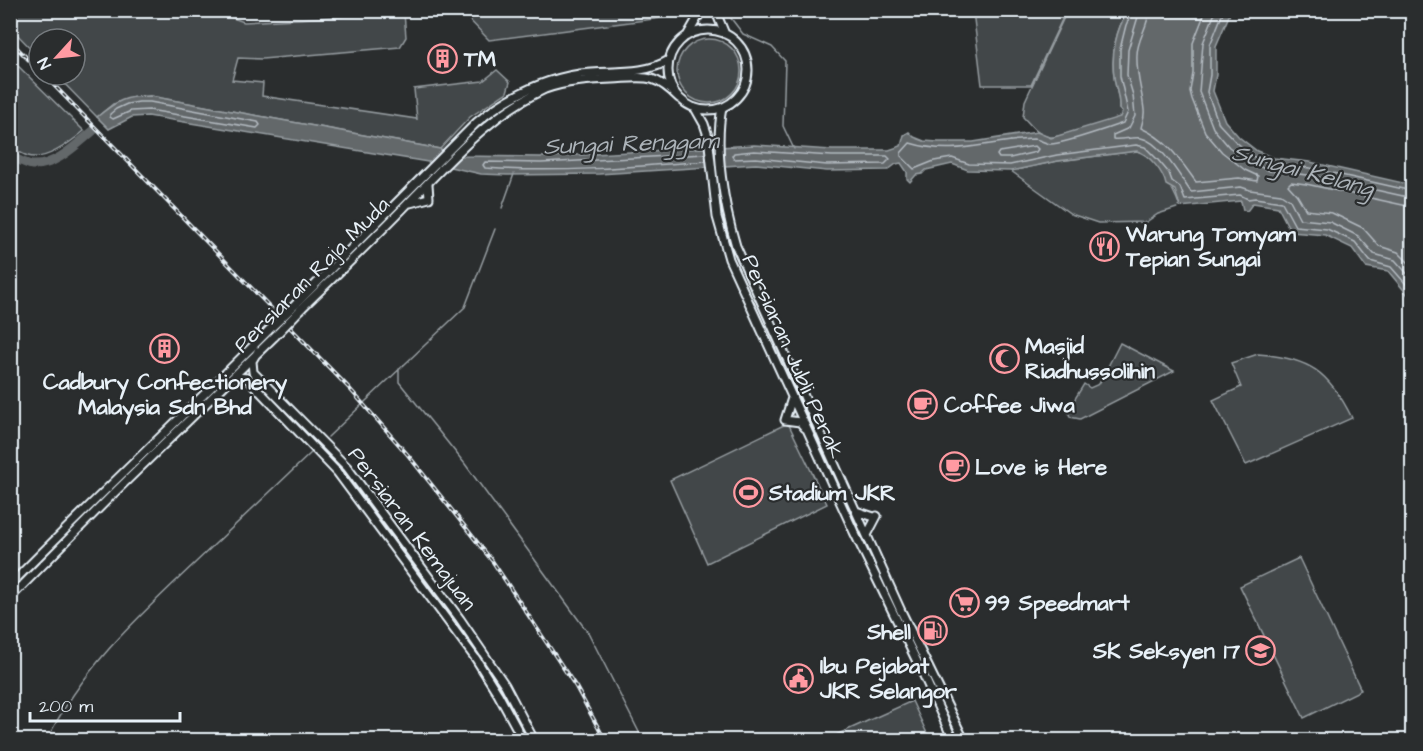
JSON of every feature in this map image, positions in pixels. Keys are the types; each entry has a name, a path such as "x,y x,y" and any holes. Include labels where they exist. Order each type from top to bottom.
{"main road":[{"path":"687,36 699,31 712,30 736,41 744,52 748,72 742,91 734,101 722,108 709,110 695,108 679,98 669,80 669,60 673,50 687,36 702,10"},
{"path":"718,10 718,17 725,34"},
{"name":"Persiaran Raja Muda","path":"10,585 83,510 272,333 488,113 531,87 579,74 651,69 669,60"},
{"name":"Persiaran Raja Muda","path":"457,147 506,111 547,88 585,81 650,77 666,85 679,98"},
{"name":"Persiaran Jubli Perak","path":"695,108 704,124 710,147 717,217 729,259 953,741"},
{"name":"Persiaran Jubli Perak","path":"722,108 718,129 719,146 724,188 736,246 901,611 964,741"},
{"name":"Persiaran Raja Muda","path":"299,306 408,204 428,182 437,167"},
{"path":"408,204 429,198 428,182"},
{"name":"Persiaran Raja Muda","path":"10,598 258,351 272,333"},
{"name":"Persiaran Kemajuan","path":"258,351 252,361 254,372 347,467 460,619 504,685 534,741"},
{"name":"Persiaran Kemajuan","path":"227,382 238,376 247,378 337,471 452,626 498,693 523,741"},
{"path":"792,396 785,420 800,422 809,432"},
{"path":"856,511 875,516 867,535"},
{"path":"854,532 856,526 861,522"},
{"path":"452,626 460,619"}],"shaded area":[{"path":"11,10 210,10 244,22 404,13 406,37 400,47 262,59 238,58 232,80 263,83 262,96 417,119 414,89 483,81 497,70 510,82 507,92 470,117 440,149 150,96 113,104 97,117 68,87 87,87 87,27 27,27 27,45 11,28"},
{"path":"461,11 693,11 692,14 489,40"},
{"path":"973,11 1066,11 1031,85 982,85"},
{"path":"1067,11 1128,11 1115,42 1113,59 1119,109 1122,112 1120,117 1106,122 1050,137 1038,132 1023,117 1025,101"},
{"path":"709,39 727,44 732,48 736,53 741,71 736,89 732,94 727,98 709,103 691,98 686,94 682,89 677,71 682,53 686,48 691,44"},
{"path":"10,58 27,75 27,87 39,87 84,131 58,150 43,156 28,156 11,147"},
{"path":"1137,151 1157,166 1169,183 1180,207 1158,214 1146,222 1098,223 1071,214 1011,171 1058,161"},
{"path":"1120,343 1174,371 1080,419 1070,417 1068,410 1084,384 1090,388 1099,384"},
{"path":"1258,354 1291,359 1315,370 1335,389 1352,418 1246,465 1213,400 1241,387 1231,363"},
{"name":"Stadium JKR","path":"788,423 827,504 707,563 670,480"},
{"path":"1299,558 1361,690 1304,718 1240,586"},
{"path":"912,701 930,740 825,740"}],"water":[{"name":"Sungai Kelang","path":"1128,11 1231,11 1216,46 1216,75 1213,91 1225,121 1239,137 1257,151 1274,158 1310,162 1412,185 1412,303 1388,271 1366,267 1352,248 1325,235 1291,232 1278,207 1253,203 1247,211 1243,210 1241,201 1180,207 1175,190 1166,185 1151,160 1137,151 1058,161 1011,171 968,170 952,164 926,170 916,175 910,182 901,163 888,170 827,171 756,164 599,174 507,175 481,174 428,162 148,116 132,117 109,129 97,117 121,100 150,96 440,149 462,156 541,157 754,145 832,150 889,150 901,146 904,135 909,132 924,141 938,142 973,142 1037,132 1051,138 1120,117 1122,112 1119,109 1113,59 1115,42"}],"waterway":[{"path":"731,10 730,17 743,34 772,47 785,61 783,126 794,149"},
{"name":"Sungai Renggam","path":"10,156 24,163 41,165 65,154 93,131"},
{"path":"502,208 514,174"},
{"path":"328,437 465,307 495,229"},
{"path":"399,369 399,382 465,464 589,634 643,740"},
{"path":"47,740 77,690 132,624 312,452"}],"railway":[{"path":"10,41 27,58"},
{"path":"56,87 349,388 408,455 493,562 576,687 605,740"}],"place":[{"name":"TM","path":"443,58"},
{"name":"Warung Tomyam Tepian Sungai","path":"1105,246"},
{"name":"Cadbury Confectionery Malaysia Sdn Bhd","path":"165,349"},
{"name":"Masjid Riadhussolihin","path":"1004,358"},
{"name":"Coffee Jiwa","path":"923,404"},
{"name":"Love is Here","path":"954,466"},
{"name":"Stadium JKR","path":"748,492"},
{"name":"99 Speedmart","path":"964,602"},
{"name":"Shell","path":"932,631"},
{"name":"SK Seksyen 17","path":"1261,650"},
{"name":"Ibu Pejabat JKR Selangor","path":"799,678"}]}
